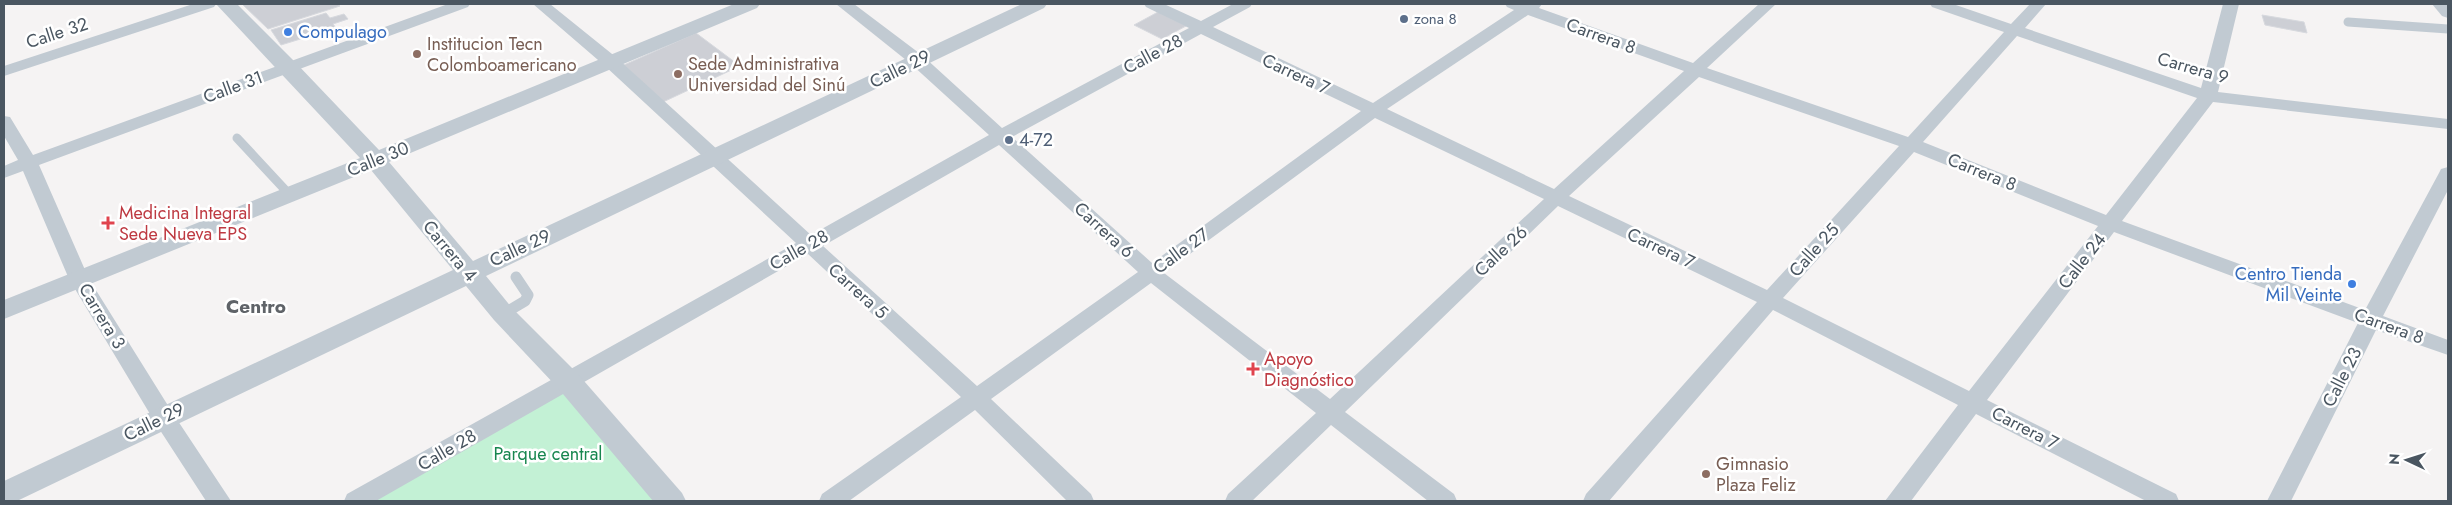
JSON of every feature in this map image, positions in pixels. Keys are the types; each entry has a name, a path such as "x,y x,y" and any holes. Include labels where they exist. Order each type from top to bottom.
{"street":[{"name":"Calle 32","path":"4,71 208,4"},
{"name":"Carrera 4","path":"226,4 289,67 375,160 503,314 567,380 672,501"},
{"name":"Calle 31","path":"4,172 462,4"},
{"name":"Carrera 5","path":"541,4 611,62 807,245 975,397 1082,501"},
{"name":"Calle 30","path":"4,310 375,160 750,4"},
{"name":"Carrera 6","path":"844,4 917,60 1151,273 1445,501"},
{"name":"Calle 29","path":"4,494 1037,4"},
{"name":"Carrera 7","path":"1152,4 1770,300 1973,401 2167,501"},
{"name":"Calle 28","path":"356,501 1000,136 1244,4"},
{"name":"Calle 26","path":"1237,501 1556,198 1768,4"},
{"name":"Carrera 9","path":"1938,4 2208,96 2448,124"},
{"name":"Calle 25","path":"1595,501 1770,300 2038,4"},
{"name":"Calle 24","path":"1897,501 2208,96 2231,4"},
{"path":"2440,4 2448,13"},
{"name":"Carrera 8","path":"1524,5 1696,70 1911,144 2110,224 2448,348"},
{"name":"Calle 27","path":"831,501 1151,273 1374,110 1524,5"},
{"name":"Carrera 3","path":"4,121 29,163 79,279 164,418 219,501"},
{"name":"Calle 23","path":"2279,501 2448,173"}],"lane":[{"path":"2348,22 2448,29"},
{"path":"237,138 289,194"},
{"path":"503,314 524,301 528,294 516,278"}],"green space":[{"name":"Parque central","path":"560,390 657,501 364,501"}],"building":[{"path":"242,4 337,4 340,6 268,29"},
{"path":"1158,12 1186,26 1162,39 1134,25"},
{"path":"326,13 330,18 344,14 348,19 333,24 336,28 281,45 271,30"},
{"path":"2262,15 2304,22 2307,33 2265,25"},
{"name":"Sede Administrativa Universidad del Sinú","path":"696,33 740,66 663,102 624,65"}],"place":[{"name":"zona 8","path":"1404,19"},
{"name":"Compulago","path":"288,32"},
{"name":"Institucion Tecn Colomboamericano","path":"417,54"},
{"name":"Sede Administrativa Universidad del Sinú","path":"678,74"},
{"name":"4-72","path":"1009,140"},
{"name":"Medicina Integral Sede Nueva EPS","path":"108,223"},
{"name":"Centro Tienda Mil Veinte","path":"2352,284"},
{"name":"Apoyo Diagnóstico","path":"1253,369"},
{"name":"Gimnasio Plaza Feliz","path":"1706,474"}],"district":[{"name":"Centro","path":"256,306"}]}
